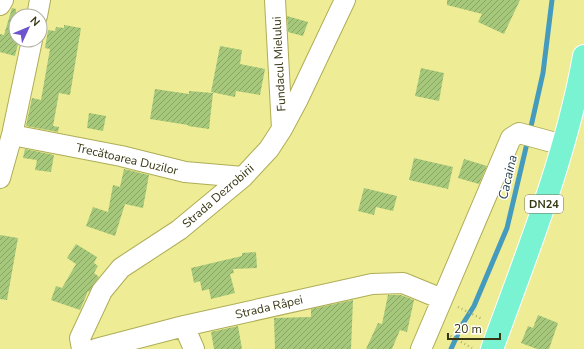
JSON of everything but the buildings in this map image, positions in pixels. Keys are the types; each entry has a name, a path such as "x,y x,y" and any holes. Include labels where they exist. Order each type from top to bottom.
{"main road":[{"name":"DN24","path":"492,349 534,236 564,145 584,56"}],"street":[{"path":"0,5 3,0"},
{"name":"Fundacul Mielului","path":"275,0 282,129"},
{"name":"Strada Dezrobirii","path":"82,349 80,338 102,291 121,268 179,230 243,178 269,149 282,129 315,65 345,0"},
{"path":"0,178 12,135 30,48"},
{"path":"421,349 511,138 519,133 564,145"},
{"name":"Trecătoarea Duzilor","path":"12,135 121,156 185,172 243,178"},
{"name":"Strada Râpei","path":"96,349 184,326 372,284 403,283 442,299"},
{"path":"184,326 194,349"}],"path":[{"path":"442,299 500,328"},
{"path":"431,325 475,349"}],"waterway":[{"name":"Cacaina","path":"530,131 543,73 552,0"},
{"name":"Cacaina","path":"451,349 462,325 474,306 507,228 528,139"}]}
